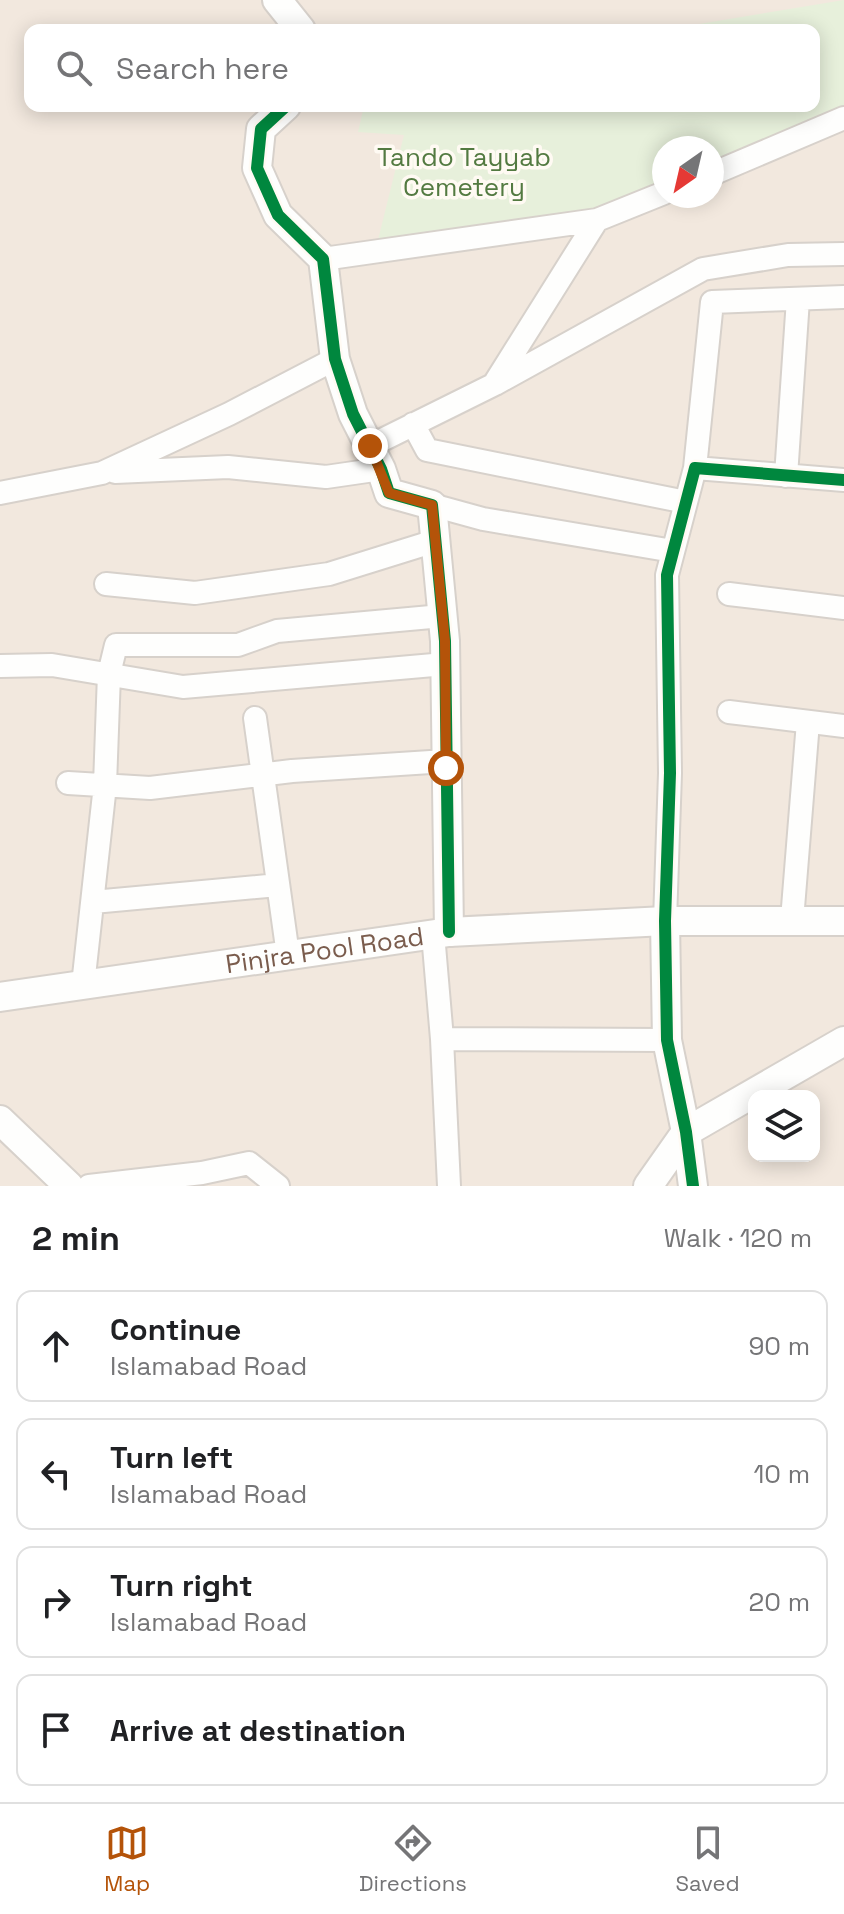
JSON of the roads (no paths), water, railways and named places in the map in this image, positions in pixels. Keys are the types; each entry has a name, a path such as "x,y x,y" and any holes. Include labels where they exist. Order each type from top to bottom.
{"street":[{"path":"277,0 296,24"},
{"path":"279,112 261,129 257,168 278,215 323,259 335,359 353,414 389,493 483,519 673,551"},
{"path":"724,169 844,118"},
{"path":"323,259 597,220 652,198"},
{"path":"495,384 597,220"},
{"path":"0,493 102,473 228,467 326,477 375,457 413,424 495,384 703,269 788,255 844,254"},
{"path":"693,1186 686,1132 667,1040 665,921 670,773 667,575 695,468 712,302 844,297"},
{"path":"786,476 798,299"},
{"path":"102,473 229,414 335,359"},
{"path":"413,424 427,450 686,502"},
{"path":"695,468 844,480"},
{"path":"432,505 445,664 446,761 441,933 449,1186"},
{"path":"106,584 195,593 329,574 435,541"},
{"path":"729,594 844,608"},
{"path":"83,985 105,785 109,674 116,645 238,645 277,631 442,616"},
{"path":"0,666 52,665 183,687 445,664"},
{"path":"729,712 844,726"},
{"path":"255,718 288,955"},
{"path":"792,920 808,722"},
{"path":"68,783 150,788 262,775 446,761"},
{"path":"93,902 278,885"},
{"name":"Pinjra Pool Road","path":"0,997 441,933 665,921 844,921"},
{"path":"442,1039 667,1040"},
{"path":"648,1186 686,1132 844,1041"},
{"path":"0,1120 69,1186"},
{"path":"89,1186 202,1173 249,1175 278,1186"}],"park label":[{"name":"Tando Tayyab Cemetery","path":"464,172"}]}
